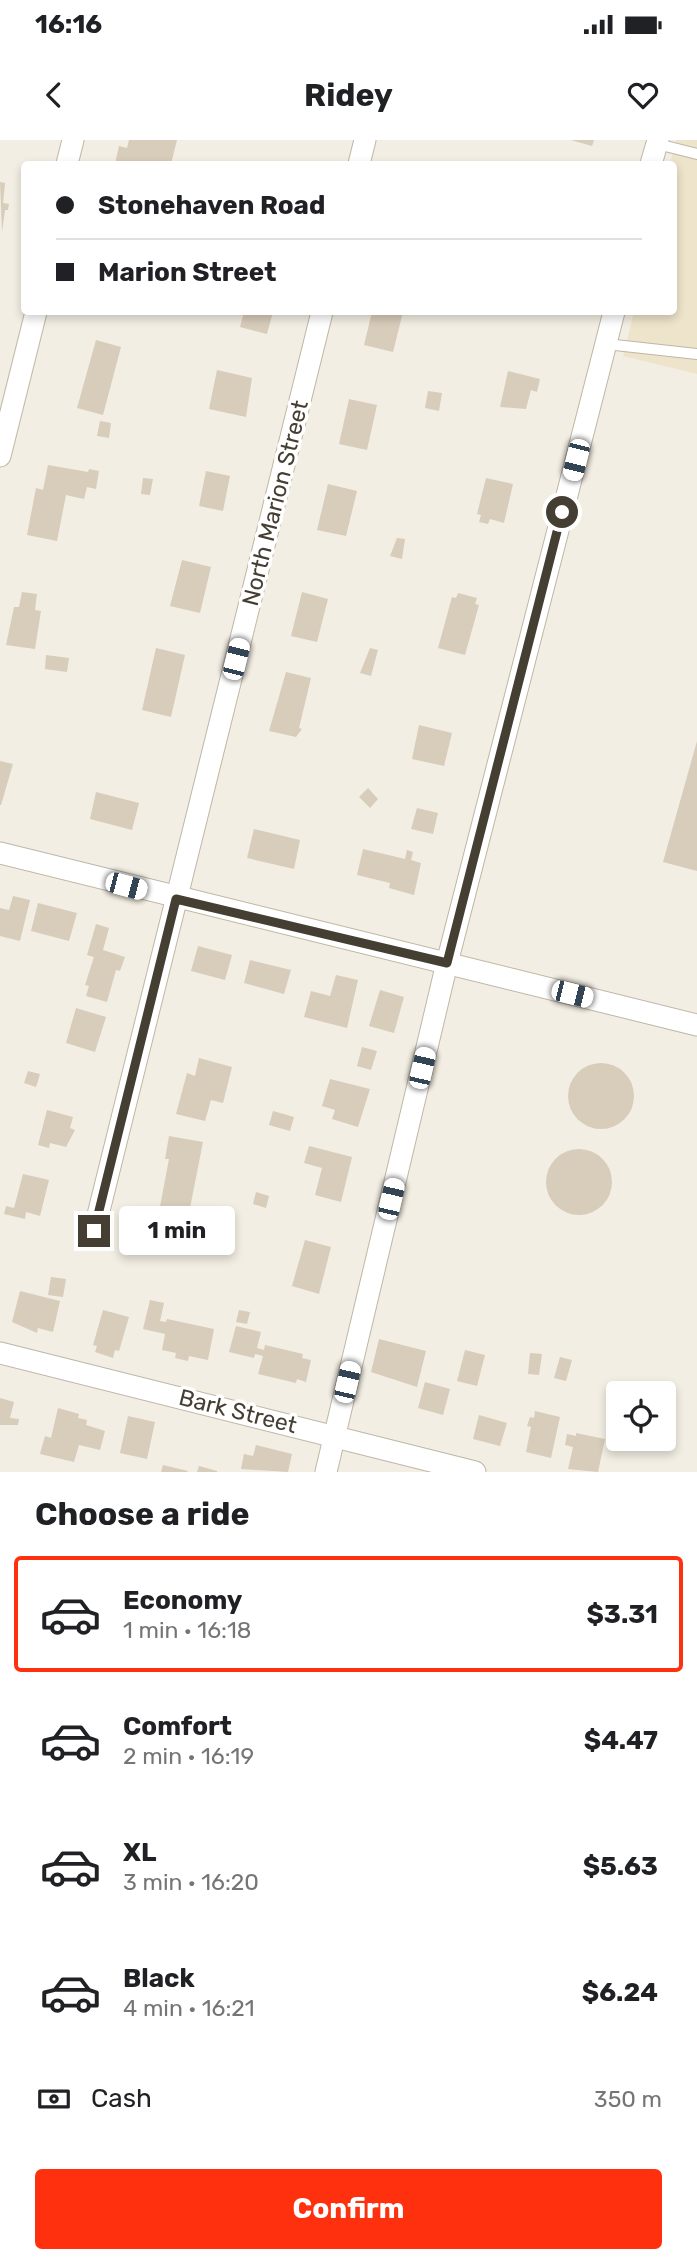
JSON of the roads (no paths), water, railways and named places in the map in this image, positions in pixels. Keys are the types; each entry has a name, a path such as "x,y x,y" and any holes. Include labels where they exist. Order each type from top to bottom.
{"street":[{"path":"68,161 73,140"},
{"path":"360,161 365,140"},
{"path":"653,161 657,142"},
{"path":"0,456 35,315"},
{"name":"North Marion Street","path":"94,1231 322,315"},
{"path":"326,1472 447,963 613,315"},
{"path":"0,853 176,899 697,1025"},
{"name":"Bark Street","path":"0,1353 475,1472"}],"lane":[{"path":"657,142 697,154"},
{"path":"606,344 697,354"}]}
